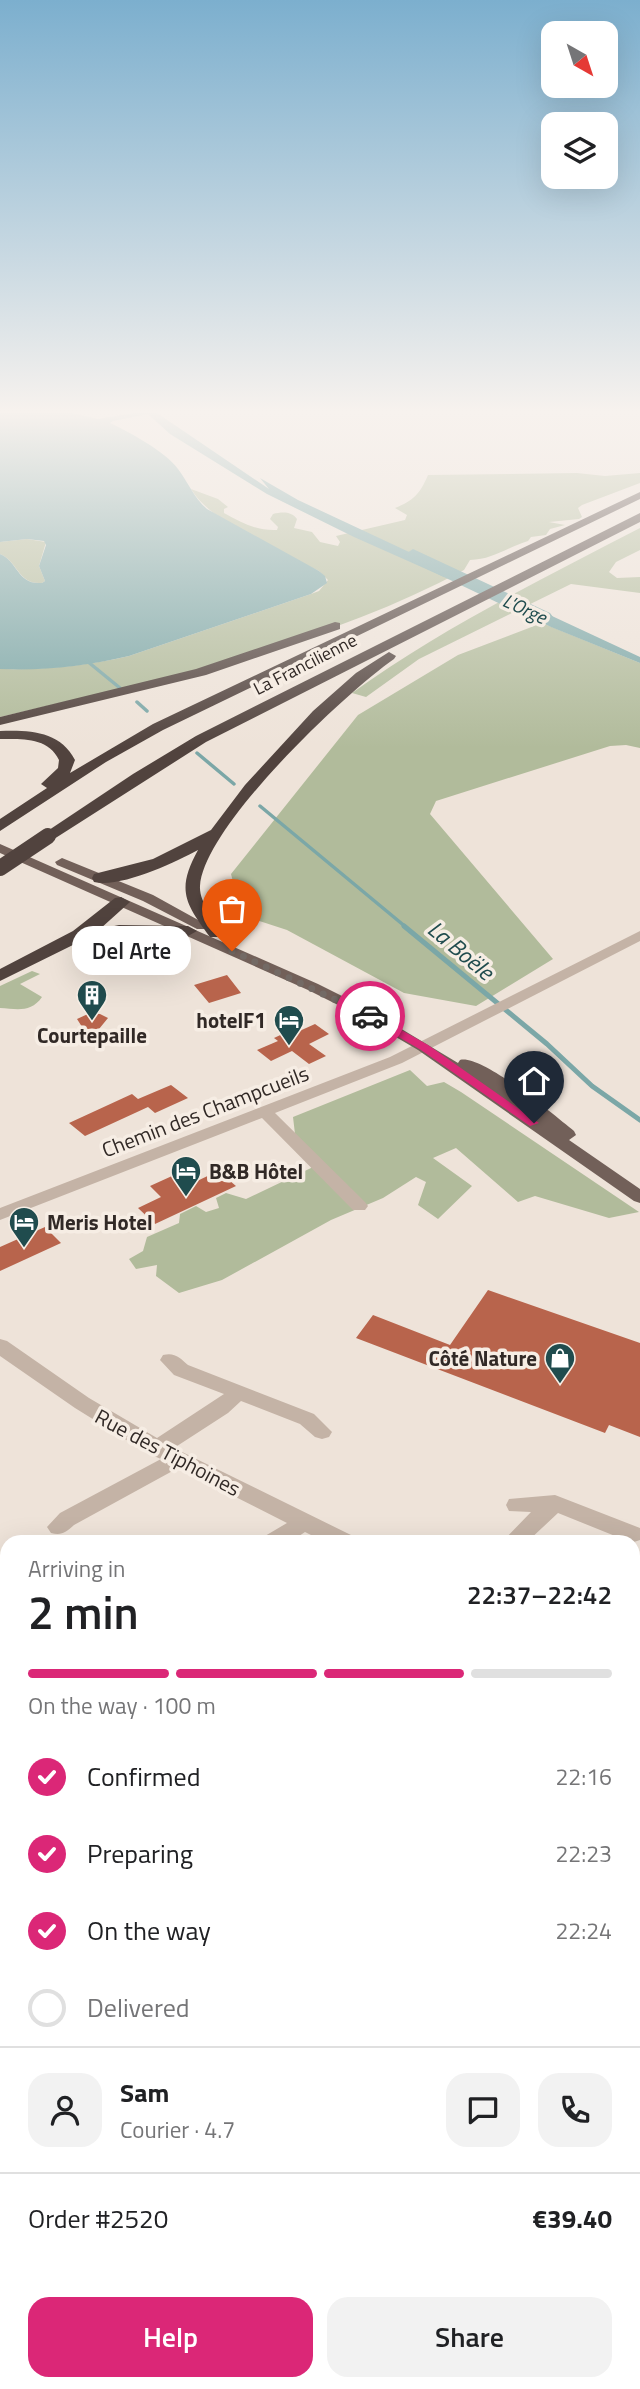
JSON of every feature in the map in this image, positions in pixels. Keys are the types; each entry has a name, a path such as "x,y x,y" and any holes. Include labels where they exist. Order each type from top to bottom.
{"highway":[{"name":"La Francilienne","path":"4,824 102,759 158,727 578,524"},
{"path":"216,933 200,910 192,887 197,866 214,834 307,726 360,676 395,653 477,603 547,571 553,563 626,524"},
{"path":"0,720 239,661 431,588 449,585"},
{"name":"La Francilienne","path":"0,868 138,776 201,739 477,603"},
{"path":"0,736 48,740 59,745 68,760 65,769 28,800 24,810"},
{"path":"100,878 136,872 167,861 214,834"},
{"path":"0,976 64,944 108,915 121,894"},
{"path":"64,944 119,930 187,931"}],"main road":[{"path":"0,838 100,878 121,894 187,931 313,987 429,1045 517,1094 561,1130 640,1185"},
{"path":"0,848 72,879 121,894 326,981 429,1045 640,1197"},
{"path":"72,879 100,878"}],"street":[{"name":"Chemin des Champcueils","path":"0,1214 265,1112 429,1045 640,935"},
{"path":"265,1112 359,1206"},
{"name":"Rue des Tiphoines","path":"0,1346 66,1395 156,1449 331,1535"},
{"path":"170,1360 181,1370 307,1419 322,1432"},
{"path":"156,1449 221,1408 238,1393"},
{"path":"58,1527 67,1519 178,1460"},
{"path":"521,1535 555,1503"},
{"path":"516,1505 555,1503 633,1534"},
{"path":"284,1535 305,1522"}],"green space":[{"path":"230,524 277,530 275,524 295,524 294,528 312,532 320,542 338,546 340,542 336,536 386,524 565,525 550,529 546,535 531,537 528,541 493,556 470,560 464,570 409,597 296,641 178,675 0,717 0,669 65,667 129,656 319,591 328,580 319,571"},
{"path":"640,528 640,550 616,562 609,572 617,578 640,577 640,593 571,584 419,659 366,697 352,693 457,626"},
{"path":"27,539 46,542 39,566 45,581 42,583 34,583 23,577 6,557 0,554 0,542"},
{"path":"542,623 640,663 640,748 610,746 436,801 430,814 553,959 476,1006 404,993 287,930 253,919 238,901 231,874 358,715 458,655"},
{"path":"32,971 40,974 20,984 42,997 38,1002 23,1009 0,1008 0,986"},
{"path":"410,1070 427,1086 444,1082 461,1092 639,1212 609,1218 535,1196 518,1202 456,1148 433,1158 472,1186 438,1219 418,1205 426,1182 416,1177 383,1198 331,1220 222,1280 179,1293 156,1276 157,1265 136,1269 129,1259 143,1251 147,1237 179,1223 180,1214 196,1206 206,1212 219,1208 216,1198 226,1193 246,1199 311,1168 313,1163 295,1134 293,1117"}],"water":[{"path":"0,524 235,524 319,571 325,576 327,583 311,594 129,656 65,667 0,669 0,554 11,562 22,577 34,583 42,583 45,581 39,566 46,545 44,541 27,539 0,542"},
{"path":"329,524 350,524 454,573 444,577"},
{"path":"509,596 640,657 640,663 551,627 497,601"}],"building":[{"path":"227,975 241,993 209,1003 194,985"},
{"name":"Courtepaille","path":"90,1013 108,1018 99,1029 84,1030 77,1019"},
{"name":"hotelF1","path":"315,1024 329,1034 309,1044 326,1056 309,1064 292,1051 271,1061 257,1050 278,1041 274,1038 291,1030 295,1033"},
{"path":"171,1085 188,1098 155,1113 148,1107 85,1136 69,1123 132,1094 138,1099"},
{"name":"B&B Hôtel","path":"183,1171 195,1182 218,1171 236,1186 155,1224 138,1208 161,1197 150,1186"},
{"name":"Meris Hotel","path":"45,1227 61,1243 0,1271 0,1247"},
{"name":"Côté Nature","path":"488,1290 640,1343 640,1437 609,1425 605,1433 356,1338 373,1315 450,1345"}],"waterway":[{"name":"L'Orge","path":"413,555 543,617"},
{"name":"La Boële","path":"87,661 120,688"},
{"name":"La Boële","path":"137,702 147,711"},
{"name":"La Boële","path":"197,753 234,784"},
{"name":"La Boële","path":"260,806 407,928"},
{"name":"La Boële","path":"404,926 547,1044 592,1086 640,1120"}],"way so far":[{"path":"232,951 370,1016"}],"place":[{"name":"Del Arte","path":"232,951"},
{"name":"Courtepaille","path":"92,1022"},
{"name":"hotelF1","path":"289,1047"},
{"name":"B&B Hôtel","path":"186,1198"},
{"name":"Meris Hotel","path":"24,1249"},
{"name":"Côté Nature","path":"560,1385"}],"route":[{"path":"370,1016 424,1047 534,1123"}]}
